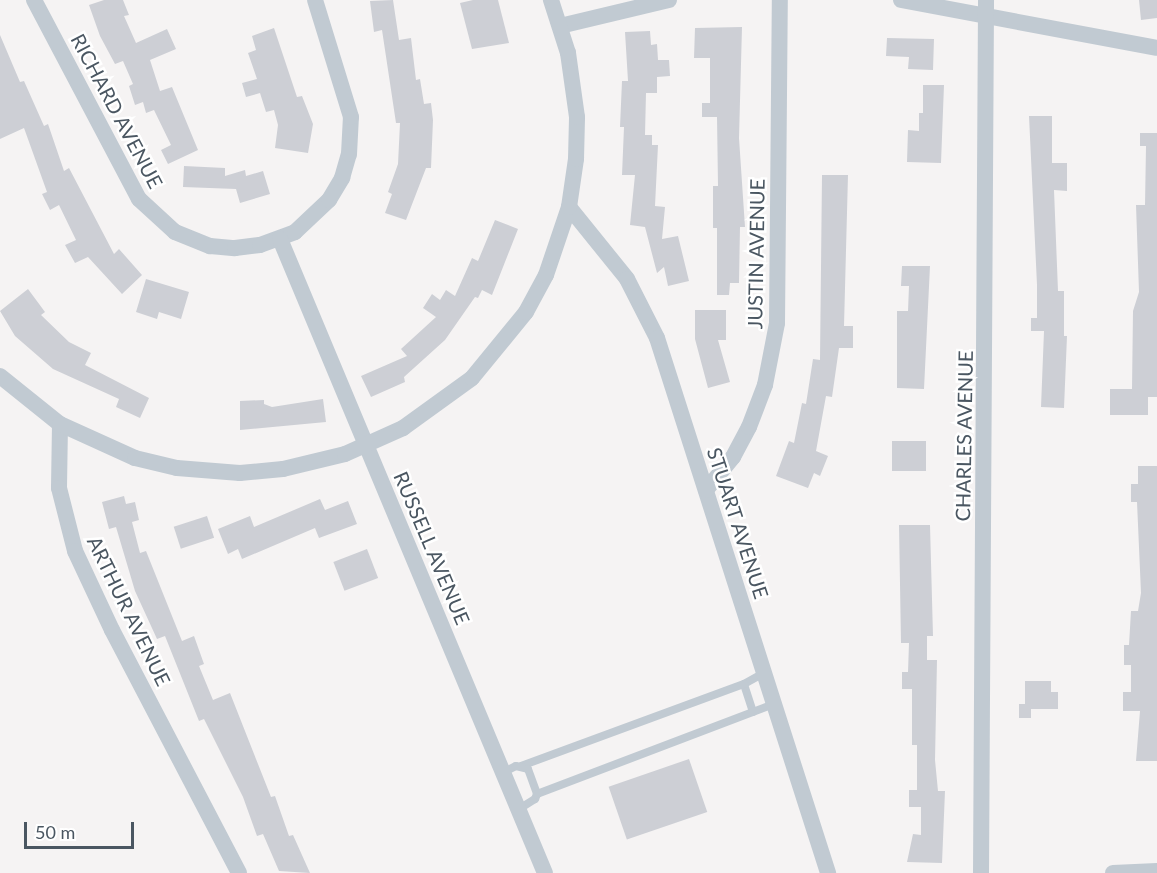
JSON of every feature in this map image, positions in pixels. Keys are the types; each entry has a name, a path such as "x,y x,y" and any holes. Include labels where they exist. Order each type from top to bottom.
{"street":[{"name":"RICHARD AVENUE","path":"34,0 130,184 147,208 175,232 210,246 235,248 280,239 305,225 329,200 349,154 352,130 346,96 315,0"},
{"path":"0,376 60,424 135,458 198,471 283,469 367,446 439,405 501,347 546,275 569,207 576,159 577,117 573,74 551,0"},
{"path":"560,26 669,0"},
{"name":"JUSTIN AVENUE","path":"706,490 733,457 758,405 777,323 780,0"},
{"path":"901,0 988,8 1157,48"},
{"name":"CHARLES AVENUE","path":"981,873 988,8"},
{"name":"STUART AVENUE","path":"569,207 611,255 638,298 664,359 828,873"},
{"name":"RUSSELL AVENUE","path":"280,239 545,873"},
{"name":"ARTHUR AVENUE","path":"60,424 59,488 75,551 112,630 239,873"},
{"path":"1113,873 1157,871"}],"lane":[{"path":"504,772 744,684 764,673"},
{"path":"744,684 753,712"},
{"path":"519,809 535,799 537,794 774,704"},
{"path":"521,766 529,771 537,794"}],"building":[{"path":"104,0 123,0 129,15 124,16 136,43 167,29 176,49 150,60 160,91 172,87 198,150 168,164 161,150 171,145 154,110 146,113 143,102 135,105 129,86 133,84 123,61 115,64 100,36 89,5"},
{"path":"393,0 399,40 411,38 416,80 420,79 424,104 431,103 433,120 431,168 426,168 406,220 385,213 392,194 388,192 398,164 400,123 396,123 382,30 374,32 370,1"},
{"path":"473,0 498,0 509,43 472,49 460,3"},
{"path":"1139,0 1157,0 1157,18 1141,20"},
{"path":"742,27 739,138 745,227 740,227 739,283 730,283 729,295 717,295 717,228 713,228 713,186 718,186 717,117 702,117 702,103 710,103 710,58 694,58 695,28"},
{"path":"274,28 297,97 302,96 313,124 308,153 275,148 278,125 274,110 266,112 260,93 246,97 242,83 257,79 248,53 256,50 252,36"},
{"path":"650,31 651,45 657,44 658,60 669,60 670,76 657,77 657,93 646,93 645,135 652,135 652,145 658,145 655,206 665,207 662,239 678,236 689,281 668,286 664,267 657,273 645,227 630,225 635,175 622,175 624,127 620,127 622,81 628,81 625,32"},
{"path":"0,35 20,82 24,81 44,126 48,124 64,171 69,168 114,254 119,249 142,275 122,294 88,257 75,263 65,245 76,240 59,205 50,210 42,194 47,192 24,128 0,139"},
{"path":"887,38 934,39 933,70 908,69 909,57 886,56"},
{"path":"923,85 944,85 941,163 907,162 908,130 919,131 919,113 923,113"},
{"path":"1029,116 1052,116 1052,163 1067,163 1067,191 1054,190 1058,291 1064,291 1064,336 1067,336 1064,408 1041,407 1044,331 1031,331 1031,318 1037,318 1037,285"},
{"path":"1140,133 1157,133 1157,397 1148,397 1148,415 1110,415 1110,389 1132,389 1133,311 1139,292 1136,205 1145,205 1146,146 1140,146"},
{"path":"184,166 225,168 225,176 245,170 246,176 263,171 270,194 240,203 236,189 183,187"},
{"path":"822,175 848,175 844,326 853,326 853,348 839,348 832,397 826,396 816,451 828,456 820,476 814,473 808,488 776,476 789,441 794,443 802,403 806,404 813,359 820,360"},
{"path":"495,220 518,229 492,295 482,290 478,298 475,297 445,340 404,377 405,382 371,397 361,376 407,356 401,349 436,317 423,308 432,294 440,300 446,290 455,296 472,258 478,261"},
{"path":"902,266 930,266 924,389 897,388 897,311 908,311 909,286 901,286"},
{"path":"146,279 189,292 181,319 159,312 157,319 136,312"},
{"path":"28,289 45,312 41,315 69,342 91,353 85,365 149,398 140,418 116,407 119,399 53,369 15,336 0,311"},
{"path":"695,310 726,310 726,340 718,340 730,382 708,388 695,339"},
{"path":"323,399 326,422 240,430 240,401 264,400 264,404 272,407"},
{"path":"892,441 926,441 926,471 892,471"},
{"path":"1138,466 1157,466 1157,761 1136,761 1140,711 1123,711 1123,692 1131,692 1131,665 1124,665 1124,645 1129,645 1131,611 1138,611 1141,593 1137,502 1131,502 1131,484 1138,484"},
{"path":"124,496 126,504 135,502 139,520 132,522 140,553 146,551 182,641 194,636 204,664 199,666 213,700 230,693 271,797 275,796 289,836 293,835 310,873 279,871 263,834 257,836 243,797 204,719 199,721 165,636 157,639 135,591 116,527 109,529 102,502"},
{"path":"320,499 325,510 348,501 357,524 319,538 315,528 242,559 238,549 228,554 218,529 250,516 254,527"},
{"path":"207,516 214,538 181,549 174,527"},
{"path":"899,525 930,525 933,636 927,636 927,660 937,660 935,760 938,791 945,791 942,863 907,862 913,834 921,835 921,807 909,807 909,790 917,790 917,745 912,745 912,689 902,689 902,672 908,672 909,643 901,643"},
{"path":"367,549 378,578 345,591 333,562"},
{"path":"1025,681 1051,681 1051,692 1058,692 1058,709 1031,709 1031,718 1019,718 1019,704 1025,704"},
{"path":"689,759 707,812 627,840 609,787"}]}
